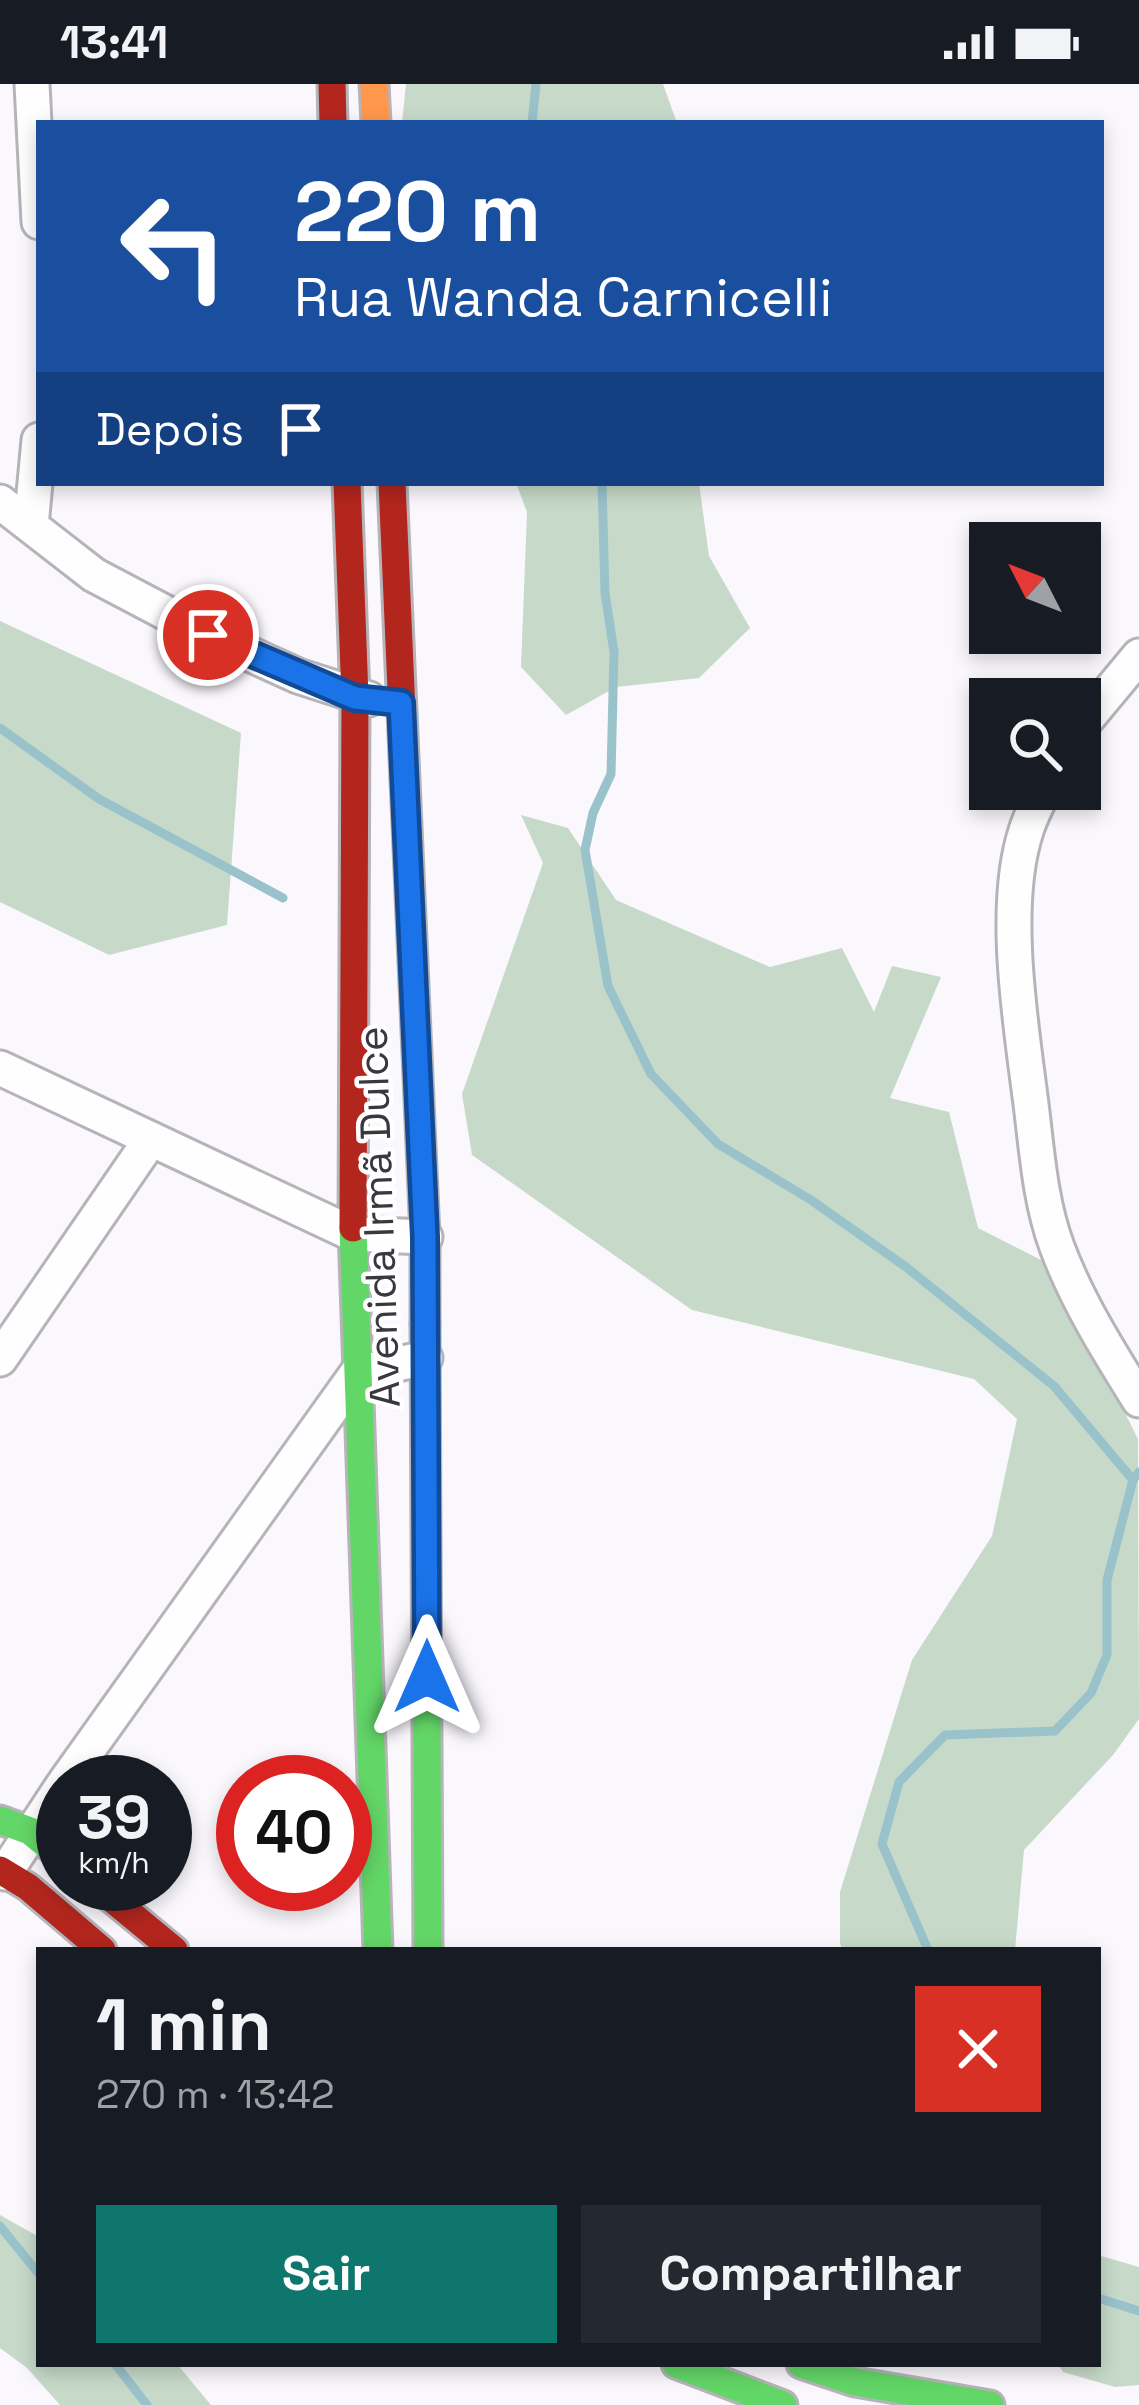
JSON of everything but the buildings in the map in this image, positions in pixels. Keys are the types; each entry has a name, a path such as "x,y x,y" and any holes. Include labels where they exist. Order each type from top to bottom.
{"street":[{"path":"32,84 36,163"},
{"path":"332,84 333,120"},
{"path":"374,84 376,120"},
{"path":"31,526 36,472"},
{"name":"Avenida Irmã Dulce","path":"347,486 355,698 353,1234 378,1947"},
{"name":"Avenida Irmã Dulce","path":"392,486 425,1237 428,1947"},
{"path":"0,502 94,574 189,625 355,698 401,703"},
{"path":"1101,702 1139,656"},
{"path":"1035,810 1025,833 1017,882 1016,942 1044,1208 1059,1252 1139,1400"},
{"path":"0,1068 353,1234 425,1237"},
{"path":"0,1359 151,1139"},
{"path":"84,1755 357,1373 425,1358"},
{"path":"15,1825 3,1872 99,1947"},
{"path":"127,1911 170,1947"},
{"path":"684,2367 783,2405"},
{"path":"810,2367 855,2382 990,2405"}],"green space":[{"path":"406,84 663,84 676,120 402,120"},
{"path":"517,486 699,486 709,556 750,628 699,678 616,687 566,715 521,667 527,512"},
{"path":"0,621 241,733 227,925 109,955 0,902"},
{"path":"521,815 568,828 616,900 770,967 842,948 874,1012 892,966 941,977 890,1098 949,1112 978,1228 1051,1265 1138,1439 1139,1719 1113,1755 1024,1850 1015,1947 841,1947 840,1892 912,1660 992,1536 1017,1419 974,1379 692,1310 472,1155 462,1094 543,863"},
{"path":"0,2215 36,2235 36,2367 179,2367 211,2405 60,2405 27,2368 0,2348"},
{"path":"1101,2256 1139,2267 1139,2385 1115,2387 1063,2372 1060,2367 1101,2367"}],"waterway":[{"path":"532,120 536,84"},
{"path":"602,486 605,593 614,652 611,774 593,813 585,850 608,986 651,1074 718,1144 811,1200 906,1267 1054,1386 1133,1480"},
{"path":"0,728 99,799 283,898"},
{"path":"927,1947 882,1844 899,1782 945,1735 1055,1731 1091,1693 1107,1655 1107,1580 1139,1472"},
{"path":"0,2226 36,2270"},
{"path":"1101,2299 1139,2311"},
{"path":"117,2367 147,2405"}],"traffic: fast":[{"path":"353,1228 378,1947"},
{"path":"425,1324 428,1947"},
{"path":"0,1820 36,1836"},
{"path":"684,2367 783,2405"},
{"path":"810,2367 855,2382 990,2405"}],"traffic: slow":[{"path":"374,84 376,120"}],"traffic: jam":[{"path":"332,84 333,120"},
{"path":"347,486 355,697 353,1228"},
{"path":"392,486 425,1324"},
{"path":"0,1870 28,1887 98,1947"},
{"path":"127,1911 170,1947"}],"route":[{"path":"208,635 355,698 401,703 425,1237 427,1677"}]}
